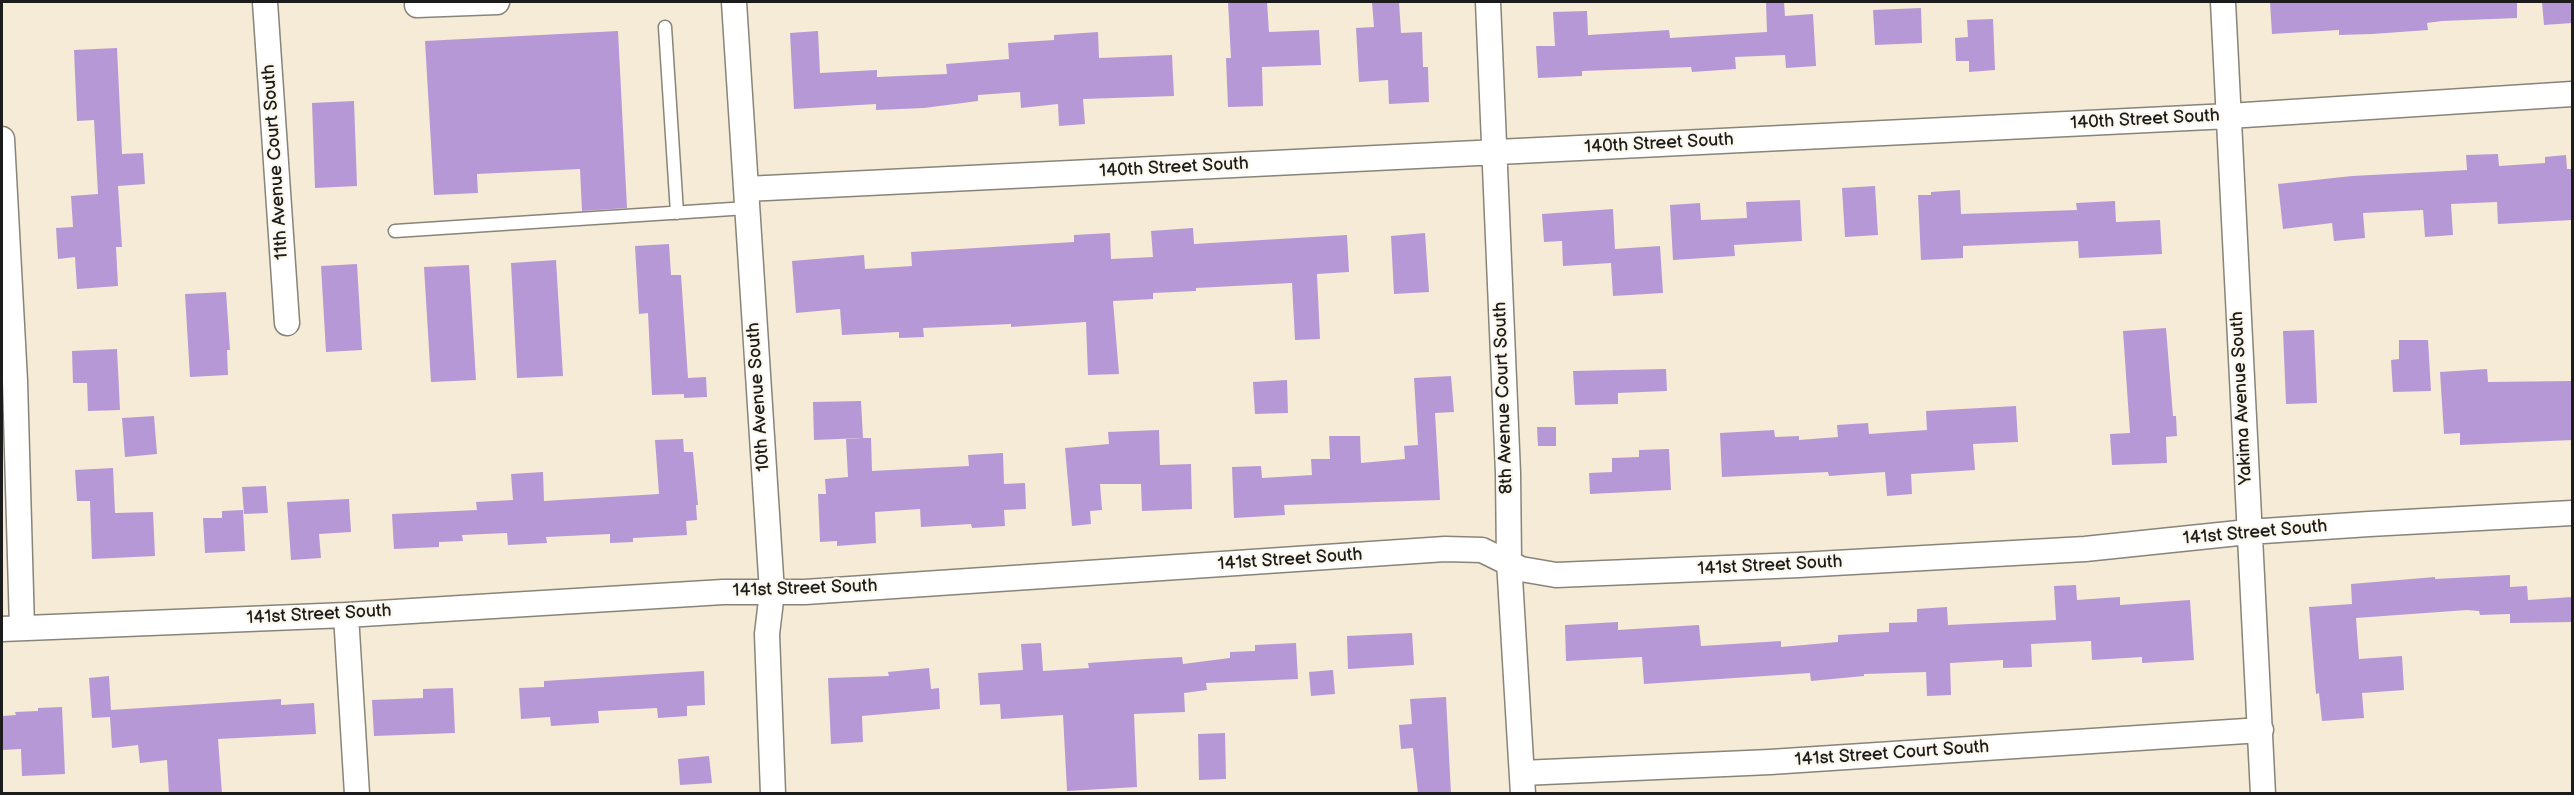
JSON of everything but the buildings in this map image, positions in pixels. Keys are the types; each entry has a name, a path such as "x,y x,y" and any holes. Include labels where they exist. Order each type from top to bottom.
{"street":[{"name":"11th Avenue Court South","path":"265,2 287,323"},
{"path":"417,5 497,2"},
{"name":"10th Avenue South","path":"734,2 772,592 767,634 773,794"},
{"name":"8th Avenue Court South","path":"1488,2 1508,473 1509,561 1523,783"},
{"name":"Yakima Avenue South","path":"2223,2 2263,794"},
{"name":"140th Street South","path":"747,199 1494,152 2229,116 2572,94"},
{"path":"2,139 15,381 12,629"},
{"name":"141st Street South","path":"12,629 346,615 723,592 805,592 1445,549 1482,550 1509,561 1521,569 1556,575 1799,565 2073,549 2248,532 2572,513"},
{"path":"346,615 357,794"},
{"name":"141st Street Court South","path":"1523,783 1770,762 2261,729"}],"lane":[{"path":"665,27 677,213"},
{"path":"395,231 677,213 747,199"}]}
